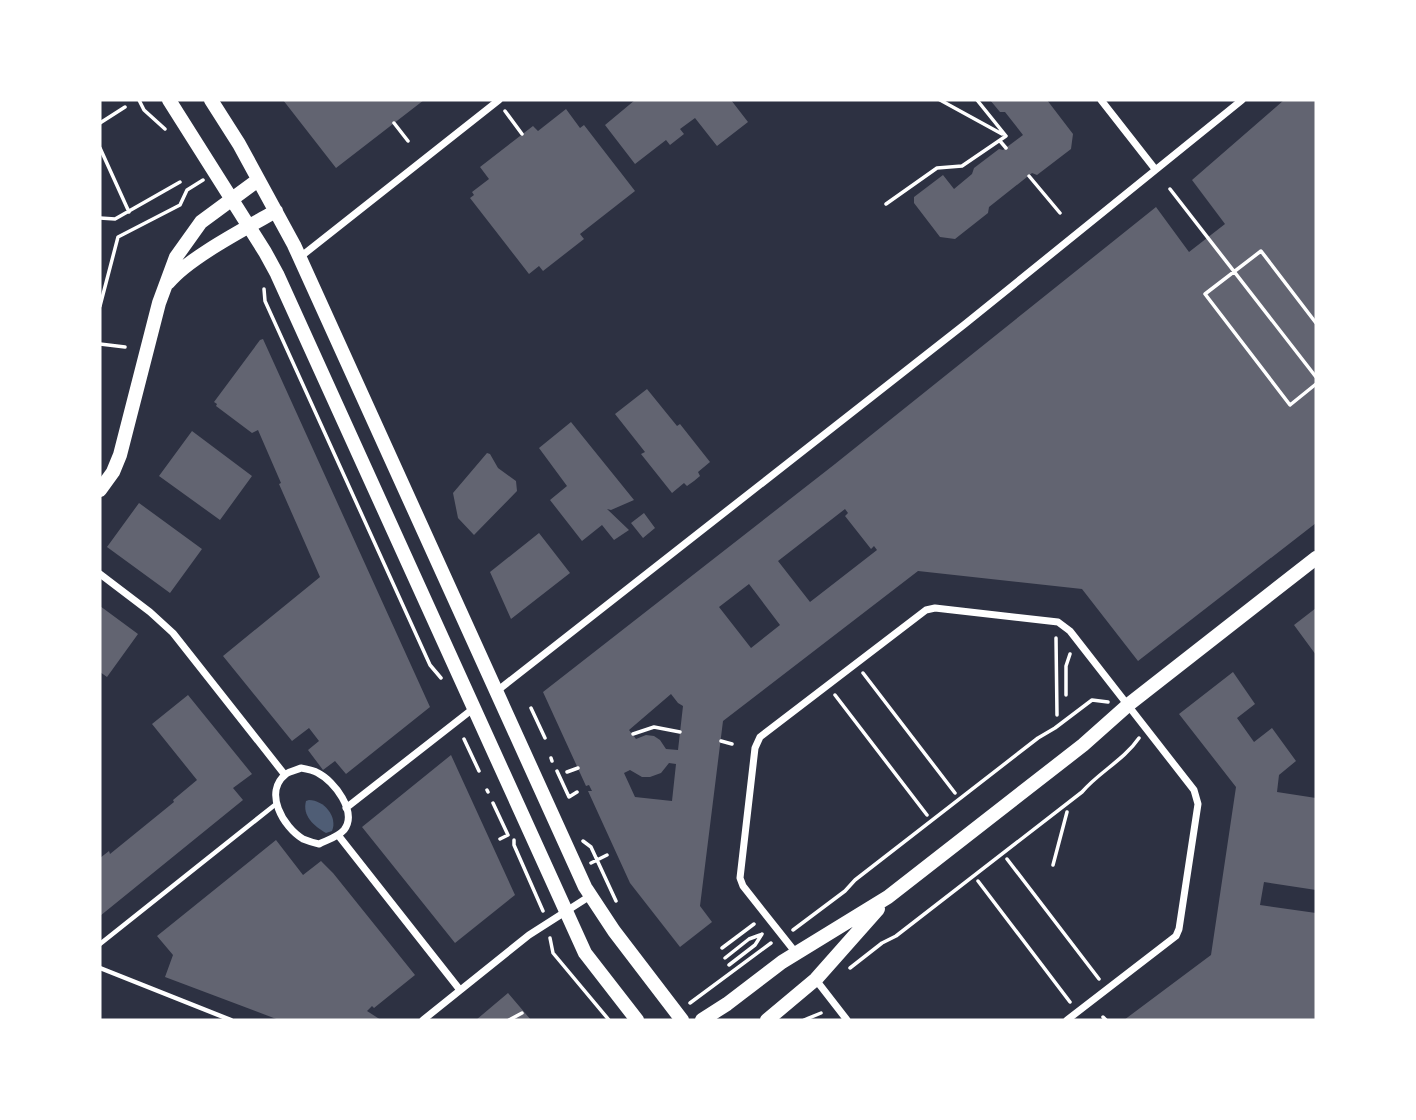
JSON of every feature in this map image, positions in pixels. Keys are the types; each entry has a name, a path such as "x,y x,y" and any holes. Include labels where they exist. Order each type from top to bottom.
{"main road":[{"path":"169,100 277,274 585,953 637,1020"},
{"path":"211,100 276,211 299,258 590,896 679,1016"},
{"path":"100,490 113,472 120,455 165,286 176,257 192,233 208,217 258,180"},
{"path":"165,286 176,273 276,211"},
{"path":"702,1020 796,953 888,897 1316,558"},
{"path":"474,708 495,692"},
{"path":"767,1020 816,979 888,897"}],"street":[{"path":"299,258 498,100"},
{"path":"1101,100 1155,169"},
{"path":"495,692 956,331 1240,101"},
{"path":"100,574 173,633 285,775"},
{"path":"796,953 744,886 740,877 756,744 764,734 919,614 935,608 1063,624 1197,796 1179,929 1171,941 1067,1020"},
{"path":"346,808 474,708"},
{"path":"302,768 317,772 332,783 349,818 345,829 319,844 304,839 290,828 276,804 276,789 285,775 302,768"},
{"path":"338,835 460,990"},
{"path":"423,1020 529,935 590,896"},
{"path":"816,979 848,1020"}],"lane":[{"path":"100,944 276,804"},
{"path":"100,968 231,1020"}],"path":[{"path":"139,100 144,110 165,128 171,138"},
{"path":"498,100 522,134"},
{"path":"940,100 1006,136"},
{"path":"978,100 1006,136"},
{"path":"100,122 125,107"},
{"path":"394,123 408,141"},
{"path":"886,204 937,168 962,166 1006,136"},
{"path":"1000,141 1006,148"},
{"path":"100,148 130,212"},
{"path":"1029,176 1060,214"},
{"path":"100,218 116,219 180,181"},
{"path":"100,306 118,237 180,205 187,190 198,184"},
{"path":"1170,189 1316,377"},
{"path":"1316,323 1261,251 1205,295 1290,405 1316,384"},
{"path":"263,282 265,301 424,652 432,668 448,686"},
{"path":"100,344 125,347"},
{"path":"1056,636 1057,715"},
{"path":"1066,695 1066,666 1070,654"},
{"path":"863,674 955,793"},
{"path":"835,695 927,815"},
{"path":"802,925 1038,738 1092,700"},
{"path":"531,708 545,738"},
{"path":"633,734 654,727 680,732"},
{"path":"464,739 479,771"},
{"path":"720,741 732,744"},
{"path":"841,975 1012,847 1131,750"},
{"path":"568,772 578,768"},
{"path":"557,771 569,797 577,792"},
{"path":"493,803 508,835 500,839"},
{"path":"1053,865 1067,812"},
{"path":"577,836 591,847 619,908"},
{"path":"591,863 607,855"},
{"path":"1007,859 1097,977"},
{"path":"978,881 1068,999"},
{"path":"722,948 754,924"},
{"path":"725,958 749,939 761,935 755,946 729,965"},
{"path":"679,1016 775,940"},
{"path":"553,953 609,1020"},
{"path":"804,1020 821,1012 816,1020"},
{"path":"509,1020 518,1018 522,1013"}],"water":[{"path":"309,800 320,803 328,810 333,820 332,831 326,833 310,820 305,806"}],"building":[{"path":"283,100 424,100 336,168"},
{"path":"635,100 731,100 748,122 717,146 695,118 680,129 684,134 670,145 666,140 635,164 605,125"},
{"path":"990,100 1047,100 1073,134 1071,149 1037,175 1032,173 989,207 988,213 955,239 940,237 914,203 914,197 943,175 954,189 972,174 974,168 1023,135 1005,112 1000,112"},
{"path":"1284,100 1316,100 1316,523 1138,661 1082,589 918,571 723,721 700,906 712,922 680,947 630,883 588,791 592,791 589,785 586,786 543,692 835,464 1156,207 1189,252 1225,224 1192,180","holes":["845,509 848,513 845,516 871,549 874,546 877,550 810,602 778,561","749,584 780,625 751,648 719,607","671,694 683,706 678,750 666,749 654,736 646,735 636,739 629,730","669,763 676,764 672,801 635,797 624,773 630,770 642,777 661,773"]},
{"path":"566,109 580,128 584,125 635,191 580,234 584,239 543,271 539,266 529,274 470,198 474,195 472,192 489,179 480,167 533,126 538,131"},
{"path":"263,339 430,707 346,774 335,761 323,770 308,750 319,741 309,728 292,741 223,656 320,577 258,430 252,433 214,402"},
{"path":"647,389 677,426 680,424 710,462 698,472 700,476 694,481 687,486 684,483 672,493 641,454 645,452 615,414"},
{"path":"571,422 634,500 611,510 607,509 629,530 614,540 602,525 582,541 550,500 567,486 539,448"},
{"path":"192,431 252,476 220,520 159,476"},
{"path":"487,453 498,468 516,481 517,491 474,535 458,518 453,493"},
{"path":"139,503 202,549 170,593 107,547"},
{"path":"644,513 655,528 643,538 631,523"},
{"path":"539,533 570,573 511,619 490,572"},
{"path":"100,606 138,634 107,677 100,672"},
{"path":"1316,608 1316,655 1294,625"},
{"path":"1233,672 1255,704 1237,718 1254,742 1272,728 1296,761 1279,775 1277,792 1316,798 1316,890 1264,882 1260,905 1316,913 1316,1020 1124,1020 1211,955 1236,787 1179,714"},
{"path":"188,695 252,774 233,788 243,800 100,916 100,858 109,851 110,854 197,780 152,724"},
{"path":"451,755 515,895 455,943 362,827"},
{"path":"276,840 303,875 321,861 415,975 367,1011 381,1020 279,1020 165,977 173,955 157,936"},
{"path":"508,993 531,1020 476,1020"}]}
